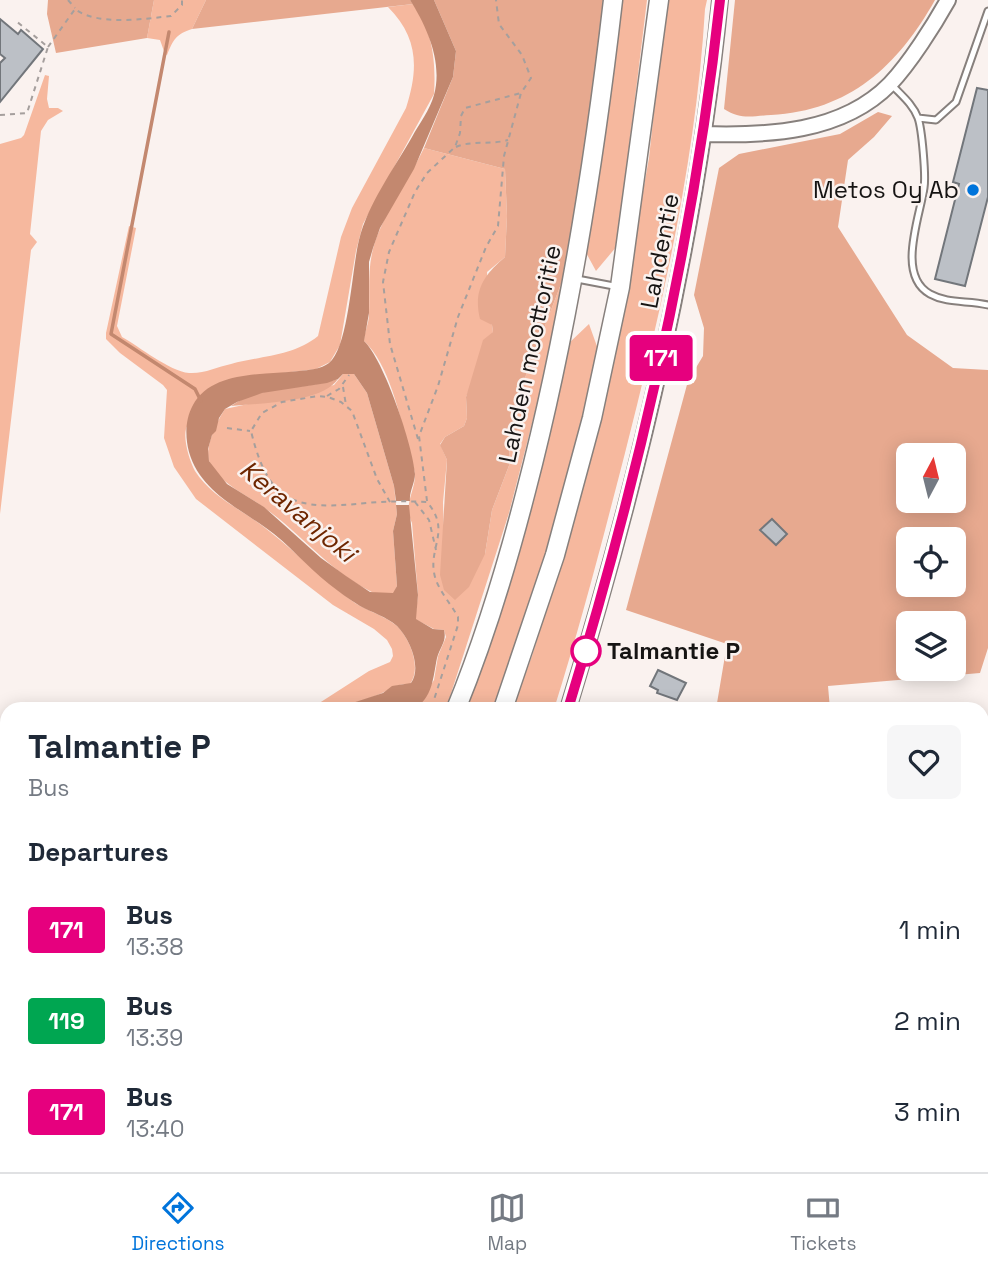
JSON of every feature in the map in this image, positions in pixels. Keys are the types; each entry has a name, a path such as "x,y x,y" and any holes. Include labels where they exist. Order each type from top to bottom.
{"highway":[{"name":"Lahden moottoritie","path":"459,702 472,671 512,543 548,407 573,278 613,0"},
{"path":"505,702 558,543 592,418 620,287 659,0"}],"main road":[{"name":"Lahdentie","path":"570,702 598,611 662,356 688,230 720,0"},
{"path":"703,134 742,135 818,125 842,116 867,102 890,84 948,0"}],"lane":[{"path":"918,118 936,120 956,102 988,11"},
{"path":"890,84 912,106 918,118 925,185 914,239 912,270 927,292 946,301 988,305"},
{"path":"573,278 620,287"}],"path":[{"path":"68,0 83,14 124,20 171,16 182,0"},
{"path":"419,440 458,317 486,247 498,226 504,156 521,93 531,78 522,55 499,24 496,0"},
{"path":"0,115 27,113 48,47 75,9"},
{"path":"16,21 48,47"},
{"path":"455,147 465,108 521,93"},
{"path":"433,702 458,625 455,611 434,575 439,517 427,502 419,440 390,344 383,282 389,252 415,192 427,173 455,147 464,143 495,144 508,140"},
{"path":"346,406 344,384 349,375"},
{"path":"344,384 326,396 282,402 262,413 251,430 265,475 293,501 321,507 396,501 427,502"},
{"path":"326,396 352,411 377,479 390,502"},
{"path":"227,428 251,430"},
{"path":"414,501 429,520 436,551"}],"shaded area":[{"path":"48,0 154,0 147,38 56,53 47,14"},
{"path":"154,0 206,0 192,29 176,38 167,55 160,40 147,38"},
{"path":"206,0 410,0 413,4 192,29"},
{"path":"410,0 434,0 456,51 453,77 414,169 380,228 373,248 369,262 369,313 364,341 372,351 388,384 409,444 415,474 410,501 396,501 367,393 354,374 343,374 327,383 262,393 237,402 225,409 219,418 208,449 209,461 227,484 264,507 321,558 370,592 393,593 397,586 393,531 396,505 409,505 418,595 416,619 433,629 444,630 444,641 437,658 431,687 422,702 355,702 383,693 392,686 411,683 415,662 406,638 393,623 360,606 333,587 274,534 210,487 194,465 189,452 186,428 193,405 213,385 240,376 319,368 329,363 336,354 349,306 363,227 375,200 434,95 435,58 422,22"},
{"path":"434,0 603,0 592,97 566,271 513,409 518,429 509,447 510,463 492,510 485,554 469,587 455,600 444,590 440,575 447,460 440,445 445,437 464,426 467,418 466,397 483,340 493,332 492,325 480,319 479,291 491,270 505,257 507,216 505,169 424,148 453,77 456,51"},
{"path":"620,0 647,0 617,246 596,271 584,249"},
{"path":"666,0 707,0 694,122 676,233 639,398 583,613 556,702 515,702 532,656 561,560 622,308 649,158"},
{"path":"735,0 935,0 905,45 868,81 824,105 799,112 747,117 724,109"},
{"path":"413,4 420,14 432,47 434,94 363,224 340,345 330,362 316,369 226,380 192,419 185,434 193,467 210,489 269,531 355,603 397,626 406,638 415,662 410,684 398,685 358,702 321,702 369,671 390,662 393,656 387,640 374,629 333,605 196,499 174,467 164,438 167,390 120,353 106,339 106,333 129,226 136,228 117,326 122,337 164,363 189,373 200,372 288,352 318,336 341,237 352,208 406,108 413,80 410,42 398,18 388,7"},
{"path":"45,75 49,76 49,108 63,111 48,120 41,131 30,234 37,242 31,250 0,514 0,144 24,135"},
{"path":"878,112 892,116 874,137 848,160 838,227 907,335 953,368 988,370 988,648 980,673 966,674 966,611 896,611 896,680 828,686 829,702 717,702 727,644 626,610 688,381 703,356 704,328 694,295 719,168 739,154 840,134"},
{"path":"424,148 505,169 505,257 487,272 489,322 493,332 466,397 467,418 464,426 445,437 440,444 447,460 443,502 444,544 485,554 492,510 510,463 509,447 518,429 513,409 566,271 537,404 509,513 448,702 420,702 434,680 438,656 446,637 444,630 434,629 415,619 418,595 409,510 415,481 414,472 387,376 364,341 369,318 371,261 376,240 390,208"},
{"path":"589,324 599,352 580,433 539,580 497,702 467,702 568,344"},
{"path":"343,374 354,374 367,393 394,486 397,514 393,531 397,586 394,593 371,592 339,572 276,517 227,483 215,471 208,457 212,436 225,409 334,385"},
{"path":"338,379 330,387 304,397 231,406 255,394"}],"building":[{"path":"0,19 18,34 21,30 43,49 0,102 0,63 5,58 0,54"},
{"name":"Metos Oy Ab","path":"977,88 988,90 988,197 965,286 935,279 959,184 953,182"},
{"path":"772,519 787,534 776,545 760,530"},
{"path":"658,670 686,683 677,700 657,693 658,690 650,686"}],"waterway":[{"path":"169,32 111,334 195,389 201,401"}],"bus line":[{"name":"171","path":"570,702 598,611 673,305 703,134 720,0"}],"place":[{"name":"Metos Oy Ab","path":"973,190"},
{"name":"Talmantie P","path":"586,651"}],"water label":[{"name":"Keravanjoki","path":"298,511"}]}
